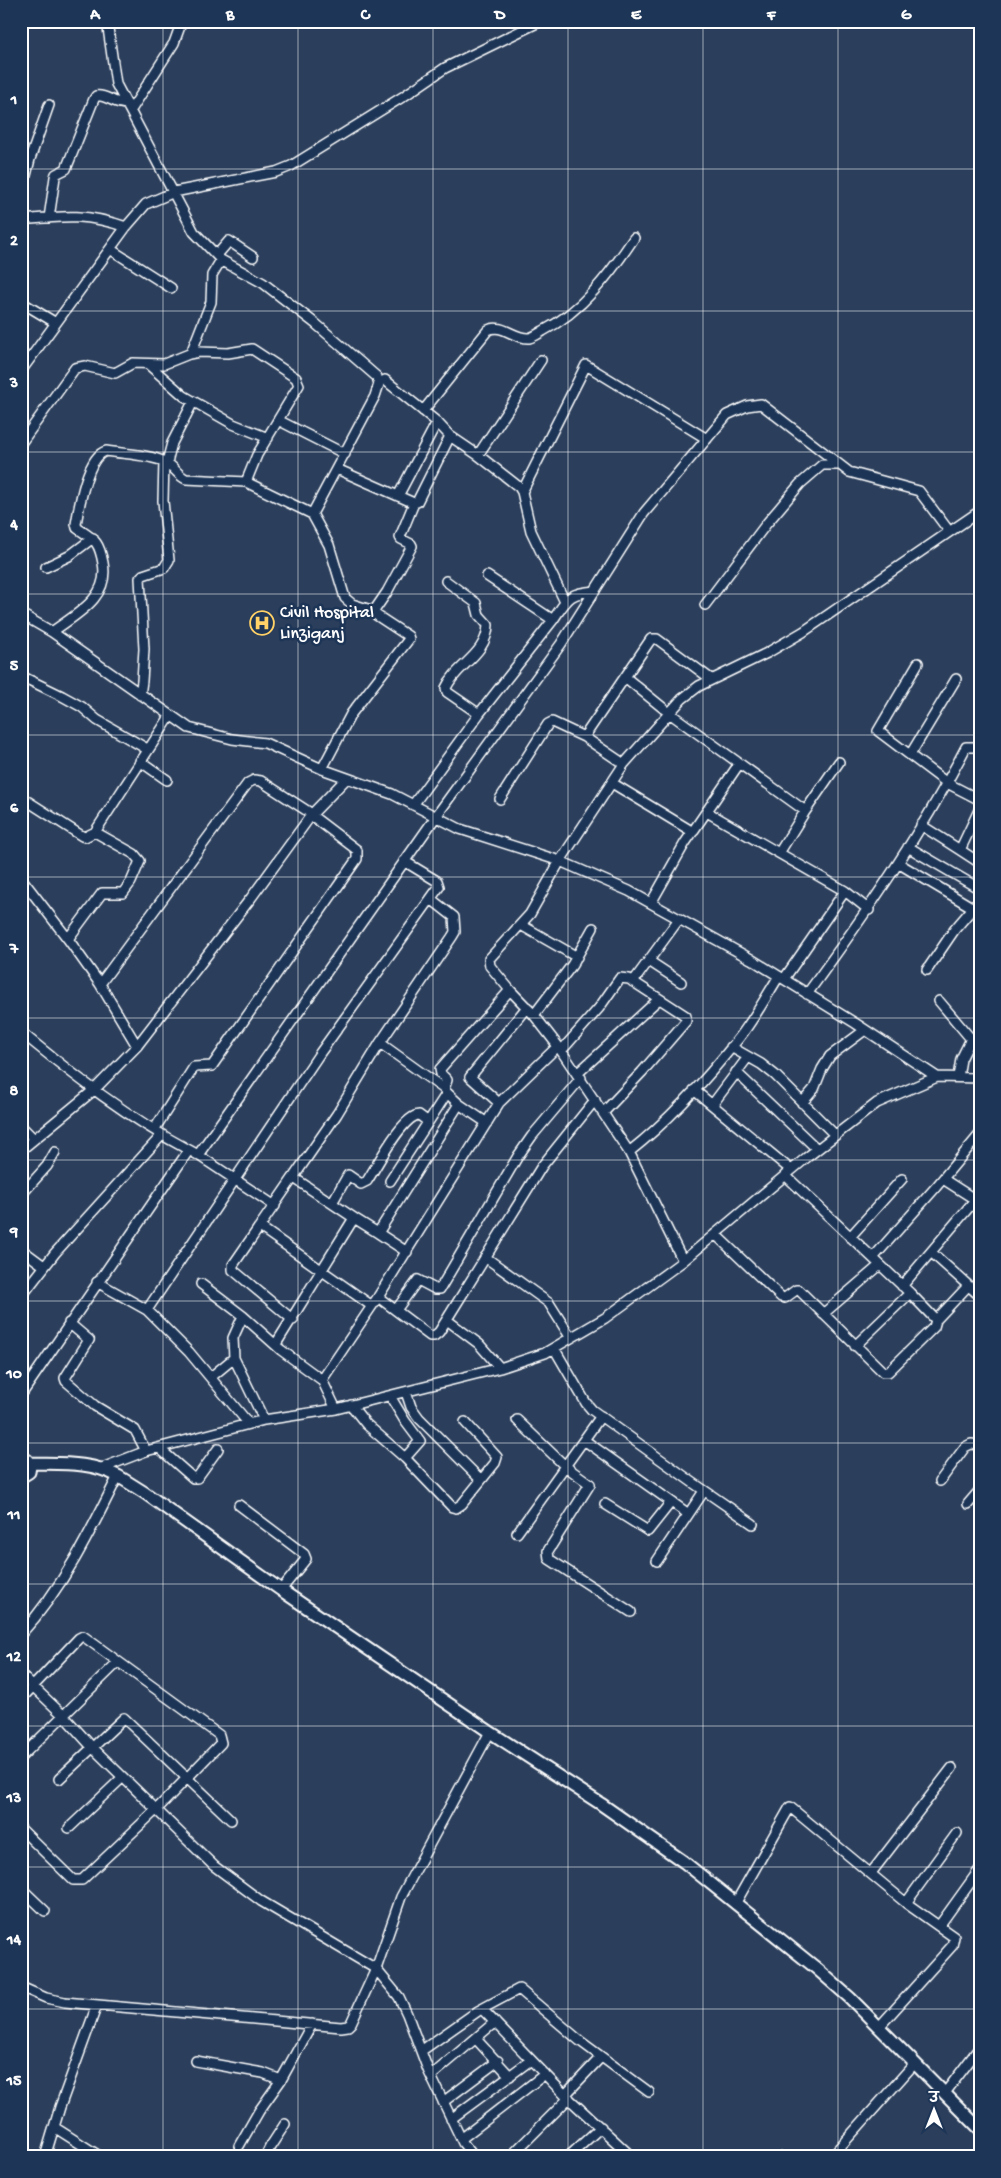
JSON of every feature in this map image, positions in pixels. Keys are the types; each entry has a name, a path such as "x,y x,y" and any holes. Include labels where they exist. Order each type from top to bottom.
{"main road":[{"path":"21,1477 29,1472 25,1460 102,1468 145,1492 281,1590 490,1732 630,1823 684,1862 816,1968 879,2027 980,2129"}],"street":[{"path":"107,21 113,72 125,106 174,192 194,232 219,257 263,283 316,324 377,377 379,384 375,396 312,514"},
{"path":"125,106 174,43 182,21"},
{"path":"21,372 25,359 56,323 126,227 146,204 174,192 276,172 291,166 404,96 445,68 541,21"},
{"path":"49,218 56,174 66,169 96,96 104,96 125,106"},
{"path":"21,196 30,159 49,105"},
{"path":"21,220 84,216 107,220 126,227"},
{"path":"423,411 488,330 502,329 520,338 528,338 552,328 587,299 616,266 634,238"},
{"path":"192,353 211,302 212,275 219,257 229,241 253,257"},
{"path":"110,249 170,288"},
{"path":"21,302 56,323"},
{"path":"21,444 75,368 85,366 115,373 133,363 164,364 192,353 228,353 252,349 296,378 299,385 254,461 246,482"},
{"path":"478,455 541,360"},
{"path":"149,365 193,402 233,424 268,438"},
{"path":"522,492 586,365 707,439"},
{"path":"385,380 437,422 450,436 478,455 522,492 531,531 565,602"},
{"path":"140,694 144,650 140,578 143,575 164,568 169,560 163,500 166,462 172,443 193,402"},
{"path":"198,1155 436,816 561,644 644,513 727,415 747,406 761,404 849,472 919,491 950,531"},
{"path":"278,420 345,454"},
{"path":"398,496 437,422"},
{"path":"374,611 387,592 412,546 400,537 414,503 417,502 450,436"},
{"path":"52,632 91,603 102,588 104,569 100,546 93,538 77,528 76,524 95,457 106,451 166,462 179,476 186,479 246,482 312,514 328,545 345,598 352,604 374,611 376,615 408,636 408,639 351,714 322,769"},
{"path":"704,604 800,484 822,466 839,465"},
{"path":"337,469 414,503"},
{"path":"683,1261 629,1152 560,1048 534,1015 490,966 489,959 521,925 543,894 560,861 624,764 668,712 698,686 767,653 803,632 980,511"},
{"path":"46,566 69,556 93,538"},
{"path":"487,576 553,620"},
{"path":"446,581 476,603 479,615 488,626 479,651 446,688 447,692 479,714"},
{"path":"413,805 479,714 565,602 574,593 595,591"},
{"path":"21,614 52,632 189,728 232,739 265,743 322,769 392,794 460,829 560,861 630,891 781,978 937,1077"},
{"path":"584,737 648,641 654,638 711,679"},
{"path":"918,663 878,731 947,783 980,800"},
{"path":"625,677 668,712 804,810 804,813"},
{"path":"910,755 956,678"},
{"path":"23,679 75,704 97,720 147,749"},
{"path":"21,797 82,836 85,837 95,832 147,749 171,716"},
{"path":"500,799 548,724 556,723 584,737 624,764"},
{"path":"807,994 869,910 947,783 966,747 976,747 980,750"},
{"path":"140,761 167,780"},
{"path":"779,853 839,762"},
{"path":"651,903 693,832 739,764"},
{"path":"21,1150 94,1090 136,1046 250,898 311,814 347,778"},
{"path":"100,984 248,783 254,780 261,781 311,814 357,850 357,859 212,1066 194,1067 154,1130"},
{"path":"612,783 693,832"},
{"path":"960,850 980,808"},
{"path":"707,812 845,891 869,910"},
{"path":"921,825 980,864"},
{"path":"68,939 102,894 123,893 131,882 140,861 134,854 95,832"},
{"path":"908,847 980,889"},
{"path":"147,1310 326,1045 439,887 438,883 404,862"},
{"path":"898,863 976,910 955,929 927,970"},
{"path":"21,878 100,984 136,1046"},
{"path":"629,1152 658,1129 731,1047 845,891"},
{"path":"293,1320 233,1270 233,1265 337,1114 380,1043 455,932 452,914 431,900"},
{"path":"634,982 679,919"},
{"path":"521,925 577,957"},
{"path":"534,1015 577,957 593,928"},
{"path":"649,961 681,982"},
{"path":"322,1380 407,1252 499,1103 560,1048 599,1008 620,978 626,978 686,1016 686,1021 603,1113"},
{"path":"390,1181 445,1091 447,1080 442,1074 442,1067 510,990"},
{"path":"396,1310 415,1282 421,1280 435,1289 440,1288 518,1156 532,1136 579,1076 659,999"},
{"path":"940,1001 970,1039"},
{"path":"499,1103 470,1077 527,1007"},
{"path":"802,1103 814,1089 822,1069 830,1056 865,1030"},
{"path":"21,1032 94,1090 275,1206"},
{"path":"958,1077 961,1059 970,1039 980,1035"},
{"path":"380,1043 445,1091 459,1104 487,1123"},
{"path":"731,1047 775,1075 835,1135"},
{"path":"712,1105 748,1057"},
{"path":"736,1072 816,1150"},
{"path":"102,1468 146,1451 264,1420 336,1409 500,1368 546,1353 606,1318 683,1261 816,1150 877,1103 937,1077 980,1078"},
{"path":"694,1090 788,1173 850,1237 936,1320"},
{"path":"378,1297 430,1336 434,1336 439,1332 542,1166 594,1100"},
{"path":"378,1233 459,1104"},
{"path":"332,1203 348,1175 361,1184 368,1181 398,1131 412,1117 419,1115 427,1121"},
{"path":"21,1126 34,1139"},
{"path":"873,1258 980,1134"},
{"path":"21,1297 44,1266 162,1135"},
{"path":"21,1395 189,1150"},
{"path":"21,1195 47,1166 55,1152"},
{"path":"294,1178 407,1252"},
{"path":"850,1237 902,1179"},
{"path":"902,1286 978,1201 943,1179"},
{"path":"276,1344 293,1320 354,1218"},
{"path":"260,1227 372,1306"},
{"path":"715,1234 781,1297 785,1298 799,1290 885,1373 934,1327 936,1320 968,1286"},
{"path":"21,1249 44,1266"},
{"path":"931,1252 980,1296"},
{"path":"486,1257 549,1303 572,1338"},
{"path":"823,1314 880,1265"},
{"path":"97,1282 147,1310 189,1352 249,1424"},
{"path":"201,1284 243,1316 281,1350 322,1380 336,1409"},
{"path":"855,1346 910,1293"},
{"path":"243,1316 233,1338 234,1358 264,1420"},
{"path":"447,1320 474,1339 500,1368"},
{"path":"69,1323 89,1340 68,1370 65,1378 66,1381 95,1406 135,1430 146,1451"},
{"path":"554,1348 586,1403 600,1416 754,1524"},
{"path":"211,1377 234,1358"},
{"path":"406,1392 411,1407 419,1418 481,1480"},
{"path":"390,1396 420,1441 405,1458"},
{"path":"351,1405 373,1431 405,1458 452,1507 456,1508 462,1504 495,1463 496,1457 465,1422"},
{"path":"517,1533 600,1416"},
{"path":"517,1420 565,1466 589,1482 590,1486 548,1551 549,1559 631,1612"},
{"path":"584,1440 687,1514"},
{"path":"940,1481 965,1447 970,1444 980,1445"},
{"path":"159,1448 193,1478 197,1478 218,1449"},
{"path":"21,1634 41,1612 58,1586 95,1524 118,1476"},
{"path":"657,1561 704,1490"},
{"path":"968,1504 980,1490"},
{"path":"605,1504 648,1531 671,1502"},
{"path":"239,1505 304,1554 306,1559 281,1590"},
{"path":"21,1699 81,1636 85,1637 117,1663 219,1735 221,1742 156,1810 86,1877 77,1882 21,1828"},
{"path":"21,1757 117,1663"},
{"path":"21,1675 214,1866 261,1901 376,1970 399,1997 443,2102 461,2139 474,2157"},
{"path":"59,1779 121,1719 127,1718 231,1820"},
{"path":"21,1987 46,1998 65,2002 341,2027 348,2026 376,1970 401,1898 490,1732"},
{"path":"871,1873 952,1768"},
{"path":"69,1828 123,1777"},
{"path":"735,1904 790,1806 906,1903 954,1937 952,1946 879,2027"},
{"path":"906,1903 957,1833"},
{"path":"939,1926 980,1869"},
{"path":"21,1888 45,1911"},
{"path":"421,2051 482,2009 514,1990 522,1990 580,2041 649,2092"},
{"path":"45,2157 96,2005"},
{"path":"482,2009 567,2096 632,2157"},
{"path":"431,2076 496,2022"},
{"path":"240,2146 254,2118 281,2080 312,2024"},
{"path":"476,2039 510,2076"},
{"path":"945,2093 980,2047"},
{"path":"510,2157 601,2057"},
{"path":"452,2118 532,2060"},
{"path":"196,2061 256,2071 281,2080"},
{"path":"443,2102 498,2061"},
{"path":"831,2157 914,2063"},
{"path":"461,2139 545,2074"},
{"path":"265,2157 285,2124"},
{"path":"54,2127 101,2157"},
{"path":"568,2157 601,2127"},
{"path":"783,2157 789,2157"}],"place":[{"name":"Civil Hospital Linziganj","path":"262,623"}]}
